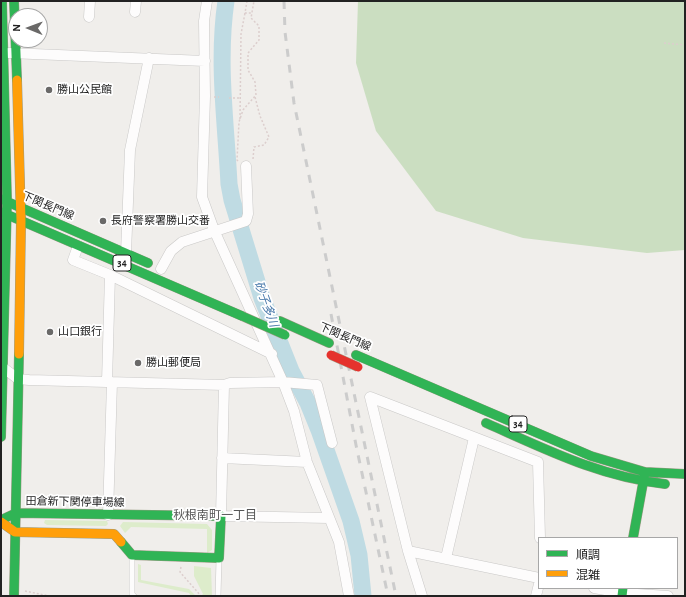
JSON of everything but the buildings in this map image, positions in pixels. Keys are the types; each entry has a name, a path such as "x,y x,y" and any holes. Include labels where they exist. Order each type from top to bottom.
{"main road":[{"path":"1,437 4,213 2,1"},
{"name":"田倉新下関停車場線","path":"14,1 21,221 16,513 221,516"},
{"name":"下関長門線","path":"4,200 164,270"},
{"name":"34","path":"4,213 289,336"},
{"path":"236,302 260,312"},
{"name":"下関長門線","path":"277,320 332,345"},
{"name":"下関長門線","path":"353,353 591,456 645,472 685,474"},
{"name":"下関長門線","path":"328,354 362,368"},
{"name":"34","path":"475,418 591,469 643,483 673,484"},
{"path":"633,537 645,472"},
{"path":"16,513 1,521 15,532 114,534"},
{"path":"14,596 16,513"},
{"path":"112,515 114,534 132,555 219,558 221,516"}],"street":[{"path":"89,17 90,1"},
{"path":"135,12 136,1"},
{"path":"207,1 204,21 202,198 214,230 286,382 307,462 339,542 349,596"},
{"path":"2,53 15,52 204,62"},
{"path":"126,253 130,150 149,58"},
{"path":"164,270 171,251 182,242 214,230 246,221 248,214 246,166"},
{"path":"78,246 73,260 110,275 272,354"},
{"path":"110,275 112,515"},
{"path":"2,366 18,379 224,385 230,383 286,382 317,385 332,443"},
{"path":"224,385 221,516 329,518"},
{"path":"422,596 408,551 370,397 538,462 540,537"},
{"path":"446,558 474,438"},
{"path":"222,458 307,462"},
{"path":"408,551 538,578"},
{"path":"601,589 668,596"}],"lane":[{"path":"132,555 132,594 134,596"},
{"path":"218,596 219,558"}],"path":[{"path":"247,1 241,34 240,121 237,160 246,166 253,162 254,148 264,145 269,137 260,116 255,97 255,82 248,70 248,53 259,40 259,26 251,18 254,1"},
{"path":"245,13 252,13"},
{"path":"664,43 685,45"},
{"path":"240,121 243,110 255,97"},
{"path":"229,98 240,98"},
{"path":"180,566 180,572 201,596"},
{"path":"23,591 49,596"}],"green space":[{"path":"358,1 685,1 685,250 647,253 523,238 436,211 376,131 356,63"},
{"path":"45,520 107,521 108,524 106,526 47,525 44,523"},
{"path":"123,522 207,524 212,530 212,550 207,553 207,529 131,527 125,533 120,526"},
{"path":"138,564 141,565 141,580 189,589 196,596 191,596 189,593 138,582"},
{"path":"194,566 211,568 212,596 201,596 203,594 194,576"}],"waterway":[{"name":"砂子多川","path":"226,1 223,24 222,70 229,184 232,200 262,298 291,371 308,403 319,430 351,521 359,555 363,596"}],"railway":[{"path":"284,1 285,32 294,103 396,596"},
{"path":"331,314 356,445 388,596"}],"traffic: fast":[{"path":"1,437 7,201 2,1"},
{"path":"14,1 17,80"},
{"path":"1,199 148,263"},
{"path":"1,212 242,316"},
{"path":"242,316 285,335"},
{"path":"280,321 329,343"},
{"path":"14,596 19,354"},
{"path":"356,355 591,456 645,472 685,474"},
{"path":"486,423 573,461 618,475 665,484"},
{"path":"633,537 645,472"},
{"path":"1,520 16,513 221,516 219,558 132,555 121,542"},
{"path":"622,596 623,589"}],"traffic: slow":[{"path":"17,80 21,221 19,354"},
{"path":"1,522 15,532 114,534 121,542"}],"traffic: jam":[{"path":"331,355 358,367"}],"place":[{"name":"勝山公民館","path":"49,90"},
{"name":"長府警察署勝山交番","path":"103,221"},
{"name":"山口銀行","path":"50,332"},
{"name":"勝山郵便局","path":"138,363"}],"district":[{"name":"秋根南町一丁目","path":"215,515"}]}
